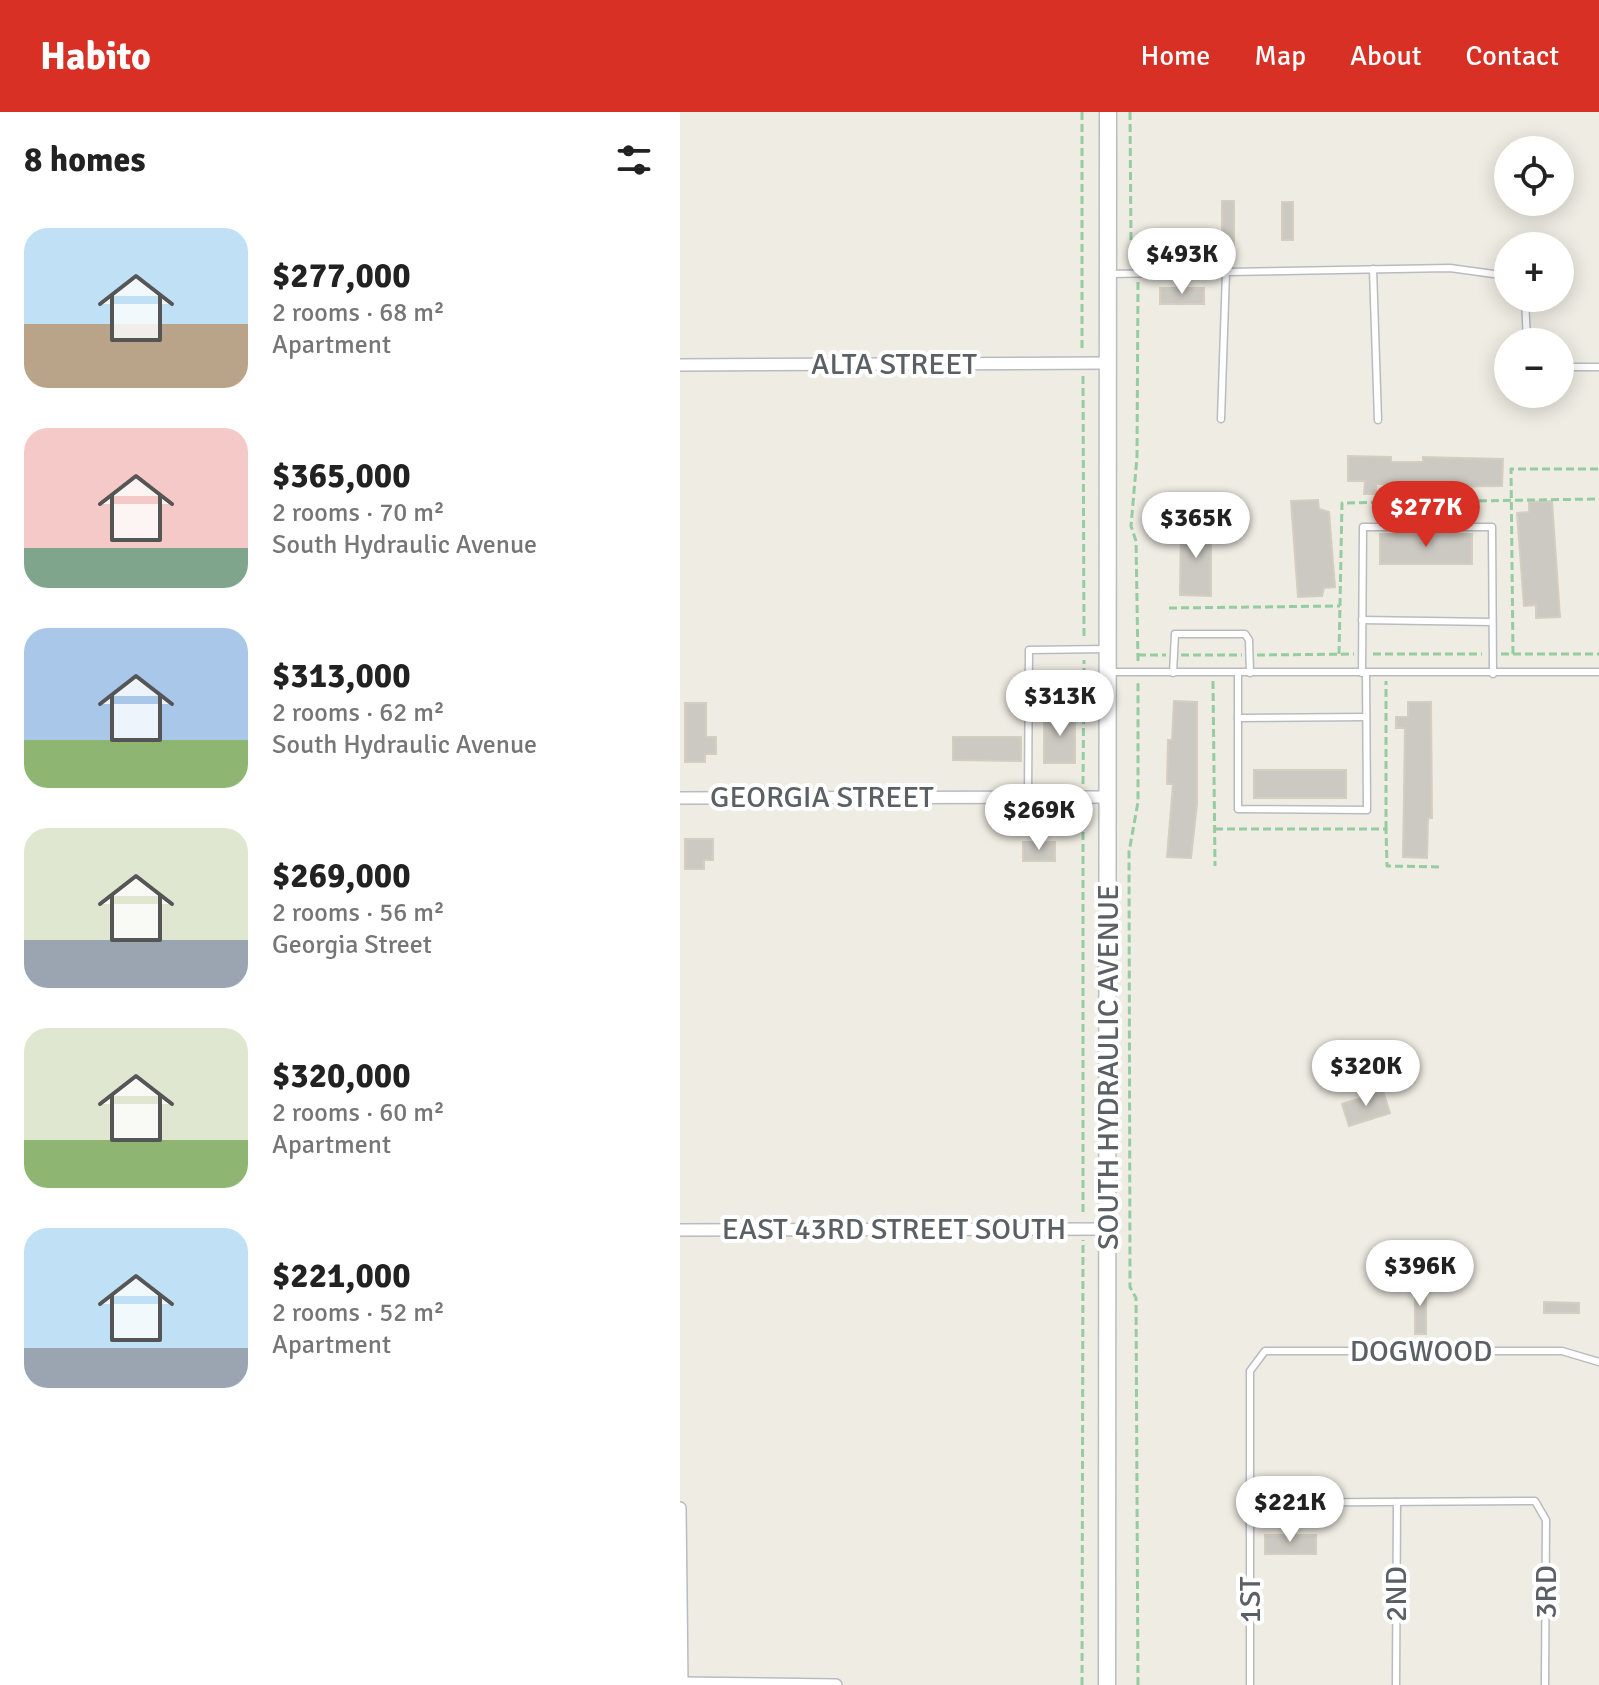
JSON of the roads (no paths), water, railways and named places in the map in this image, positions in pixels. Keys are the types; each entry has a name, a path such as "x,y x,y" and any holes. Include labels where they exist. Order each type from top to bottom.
{"street":[{"name":"SOUTH HYDRAULIC AVENUE","path":"1107,1685 1108,112"},
{"name":"ALTA STREET","path":"680,365 1108,363"},
{"name":"GEORGIA STREET","path":"680,798 1108,797"},
{"name":"EAST 43RD STREET SOUTH","path":"680,1230 1108,1229"},
{"path":"680,1508 681,1684 836,1685"}],"lane":[{"path":"1108,274 1450,268 1494,274"},
{"path":"1373,269 1378,420"},
{"path":"1221,419 1226,272"},
{"path":"1574,367 1599,367"},
{"path":"1238,673 1238,809 1367,810 1363,527 1492,527 1493,674"},
{"path":"1362,620 1492,622"},
{"path":"1173,673 1175,634 1228,632 1245,634 1249,640 1250,673"},
{"path":"1028,797 1029,650 1108,649"},
{"path":"1108,672 1599,672"},
{"path":"1238,718 1366,717"},
{"name":"DOGWOOD","path":"1250,1371 1265,1351 1562,1351 1599,1362"},
{"name":"1ST","path":"1250,1371 1250,1685"},
{"name":"3RD","path":"1397,1502 1535,1501 1546,1520 1545,1685"},
{"path":"1251,1503 1397,1502"},
{"name":"2ND","path":"1396,1685 1397,1502"}]}
